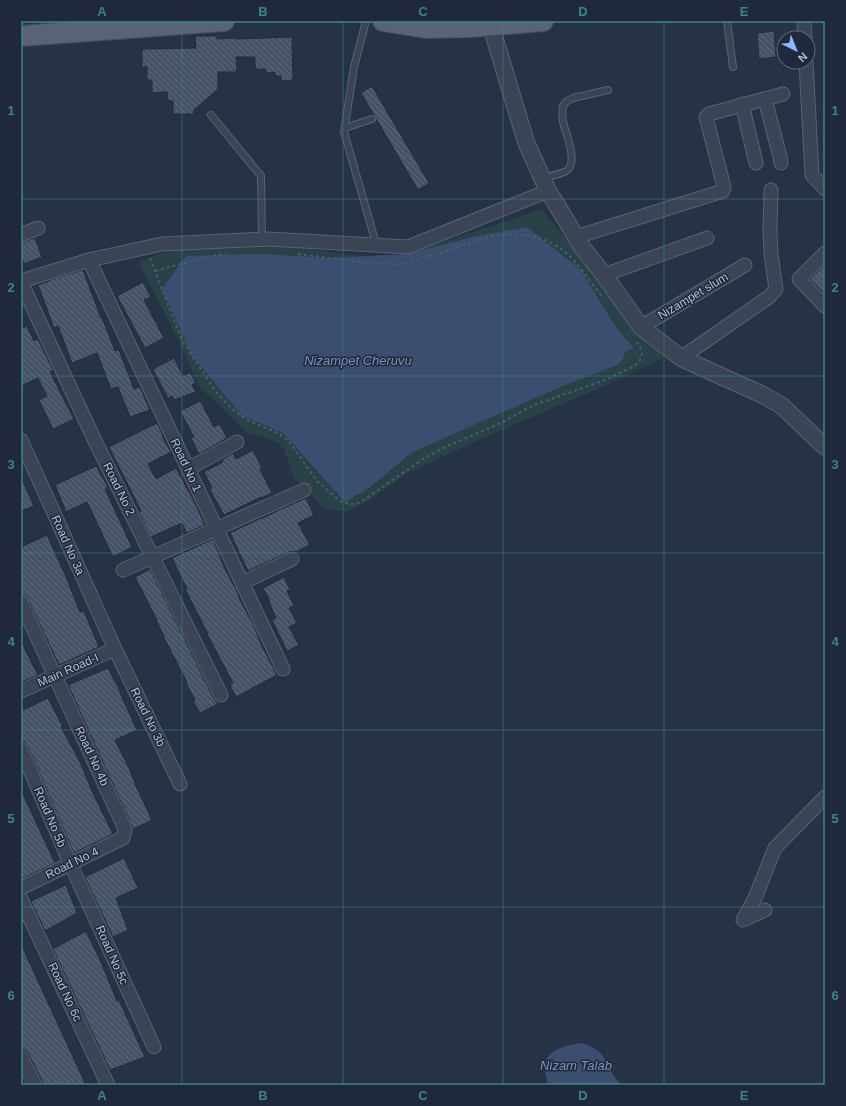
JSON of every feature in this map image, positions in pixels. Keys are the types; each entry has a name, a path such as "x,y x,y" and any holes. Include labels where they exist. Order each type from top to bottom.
{"main road":[{"path":"23,32 120,21"},
{"path":"23,32 224,21"},
{"path":"383,21 412,23 427,28 491,26 543,21"}],"street":[{"path":"491,26 526,142 545,185 582,247 604,275 637,332 681,358 763,395 782,406 825,447"},
{"path":"806,70 812,175 825,189"},
{"path":"576,237 723,191 724,187 706,117 709,114 742,104 783,94"},
{"path":"765,99 781,163"},
{"path":"742,104 756,163"},
{"path":"21,281 89,260 162,244 262,240 408,246 545,185"},
{"path":"681,358 769,297 776,289 771,254 771,190"},
{"path":"21,235 38,228"},
{"path":"604,275 707,238"},
{"path":"825,253 799,279 825,306"},
{"name":"Road No 1","path":"89,260 283,669"},
{"name":"Nizampet slum","path":"637,332 745,265"},
{"name":"Road No 2","path":"21,281 95,441 221,695"},
{"name":"Road No 3a","path":"21,440 115,649"},
{"path":"188,469 237,442"},
{"path":"123,570 304,490"},
{"path":"242,583 292,559"},
{"name":"Road No 4b","path":"21,602 125,829 123,838"},
{"name":"Main Road-I","path":"21,691 115,649"},
{"name":"Road No 3b","path":"115,649 180,784"},
{"name":"Road No 5b","path":"21,749 70,863"},
{"path":"764,910 743,920 775,848 825,797"},
{"name":"Road No 4","path":"21,888 123,838"},
{"name":"Road No 5c","path":"70,863 154,1046"},
{"name":"Road No 6c","path":"21,899 108,1085"},
{"path":"21,1057 35,1085"}],"lane":[{"path":"366,21 354,67 344,132 375,240"},
{"path":"727,21 733,67"},
{"path":"545,185 566,171 572,163 572,156 563,121 563,106 567,101 573,98 608,90"},
{"path":"211,116 261,176 262,240"},
{"path":"345,128 372,119"}],"path":[{"path":"294,253 395,265 405,264 494,236 511,234 526,235 540,238 563,250 575,262 605,301"},
{"path":"146,247 183,342 216,392 232,409 247,420 284,437 291,444 317,481 340,501 349,504 356,504 364,500 399,474 443,448 501,423 534,405 605,380 632,367 639,362 642,354 637,332"},
{"path":"155,272 210,256 231,253"}],"green space":[{"name":"Nizampet Cheruvu","path":"542,209 623,311 664,358 408,473 361,506 346,512 325,509 293,477 284,449 277,442 248,433 200,388 177,337 138,262 179,247 264,244 371,257 404,255"}],"water":[{"name":"Nizampet Cheruvu","path":"527,227 581,270 617,329 634,348 625,352 623,359 617,365 563,386 411,453 374,484 360,494 355,495 346,503 283,433 241,415 191,354 162,289 186,256 260,254 329,258 407,254 477,236"},
{"name":"Nizam Talab","path":"580,1043 597,1050 606,1061 617,1080 623,1085 548,1085 545,1066 546,1060 549,1056 558,1049"}],"building":[{"path":"774,31 776,57 759,59 757,33"},
{"path":"195,36 217,36 217,39 292,37 293,80 281,81 281,76 275,76 275,72 266,73 266,69 255,69 255,57 236,57 237,72 218,72 218,89 194,110 194,114 173,114 173,101 168,101 167,92 152,93 152,80 147,80 147,67 142,67 142,49 196,48"},
{"path":"372,86 429,183 418,190 361,93"},
{"path":"35,238 42,257 24,264 21,257 21,243"},
{"path":"825,264 825,294 810,279"},
{"path":"83,270 115,351 119,350 134,389 140,387 150,410 130,417 118,387 111,389 97,353 72,363 58,326 54,328 38,285"},
{"path":"143,282 151,297 144,300 164,338 145,348 117,296"},
{"path":"27,326 34,341 38,339 53,370 50,372 74,419 53,429 39,400 47,396 38,378 21,386 21,329"},
{"path":"174,358 183,376 190,372 196,383 192,385 196,392 174,400 172,396 168,398 153,369"},
{"path":"200,401 214,427 220,424 227,438 199,454 191,438 194,437 180,411"},
{"path":"157,423 171,452 148,464 156,479 176,468 205,525 187,533 182,523 151,537 139,512 141,511 109,447"},
{"path":"253,450 262,468 260,469 272,493 224,515 210,490 212,488 204,472 223,462 222,460 233,453 236,459"},
{"path":"96,466 108,487 105,489 132,547 113,557 87,502 66,512 55,485"},
{"path":"21,477 34,506 21,511"},
{"path":"306,498 314,515 298,523 310,545 296,552 289,552 248,571 230,533"},
{"path":"47,535 80,612 84,611 99,647 59,665 28,599 21,592 21,547"},
{"path":"213,539 224,567 277,675 236,697 230,685 233,683 185,589 187,589 172,558"},
{"path":"150,569 214,699 218,704 200,713 193,701 195,700 186,683 187,682 135,577"},
{"path":"284,577 290,590 287,591 294,606 289,608 297,623 289,627 299,645 287,651 272,620 276,618 269,602 270,601 263,588"},
{"path":"21,641 38,675 21,682"},
{"path":"108,668 137,730 115,740 152,820 133,829 68,685"},
{"path":"48,698 63,727 61,727 80,762 113,834 74,853 28,746 25,742 21,741 21,711"},
{"path":"21,790 55,863 21,879"},
{"path":"124,858 138,888 116,898 128,930 113,937 85,877"},
{"path":"66,885 77,913 45,931 31,901"},
{"path":"86,931 117,1001 119,1000 145,1057 110,1070 53,949"},
{"path":"21,944 86,1085 43,1085 28,1053 21,1049"}]}
